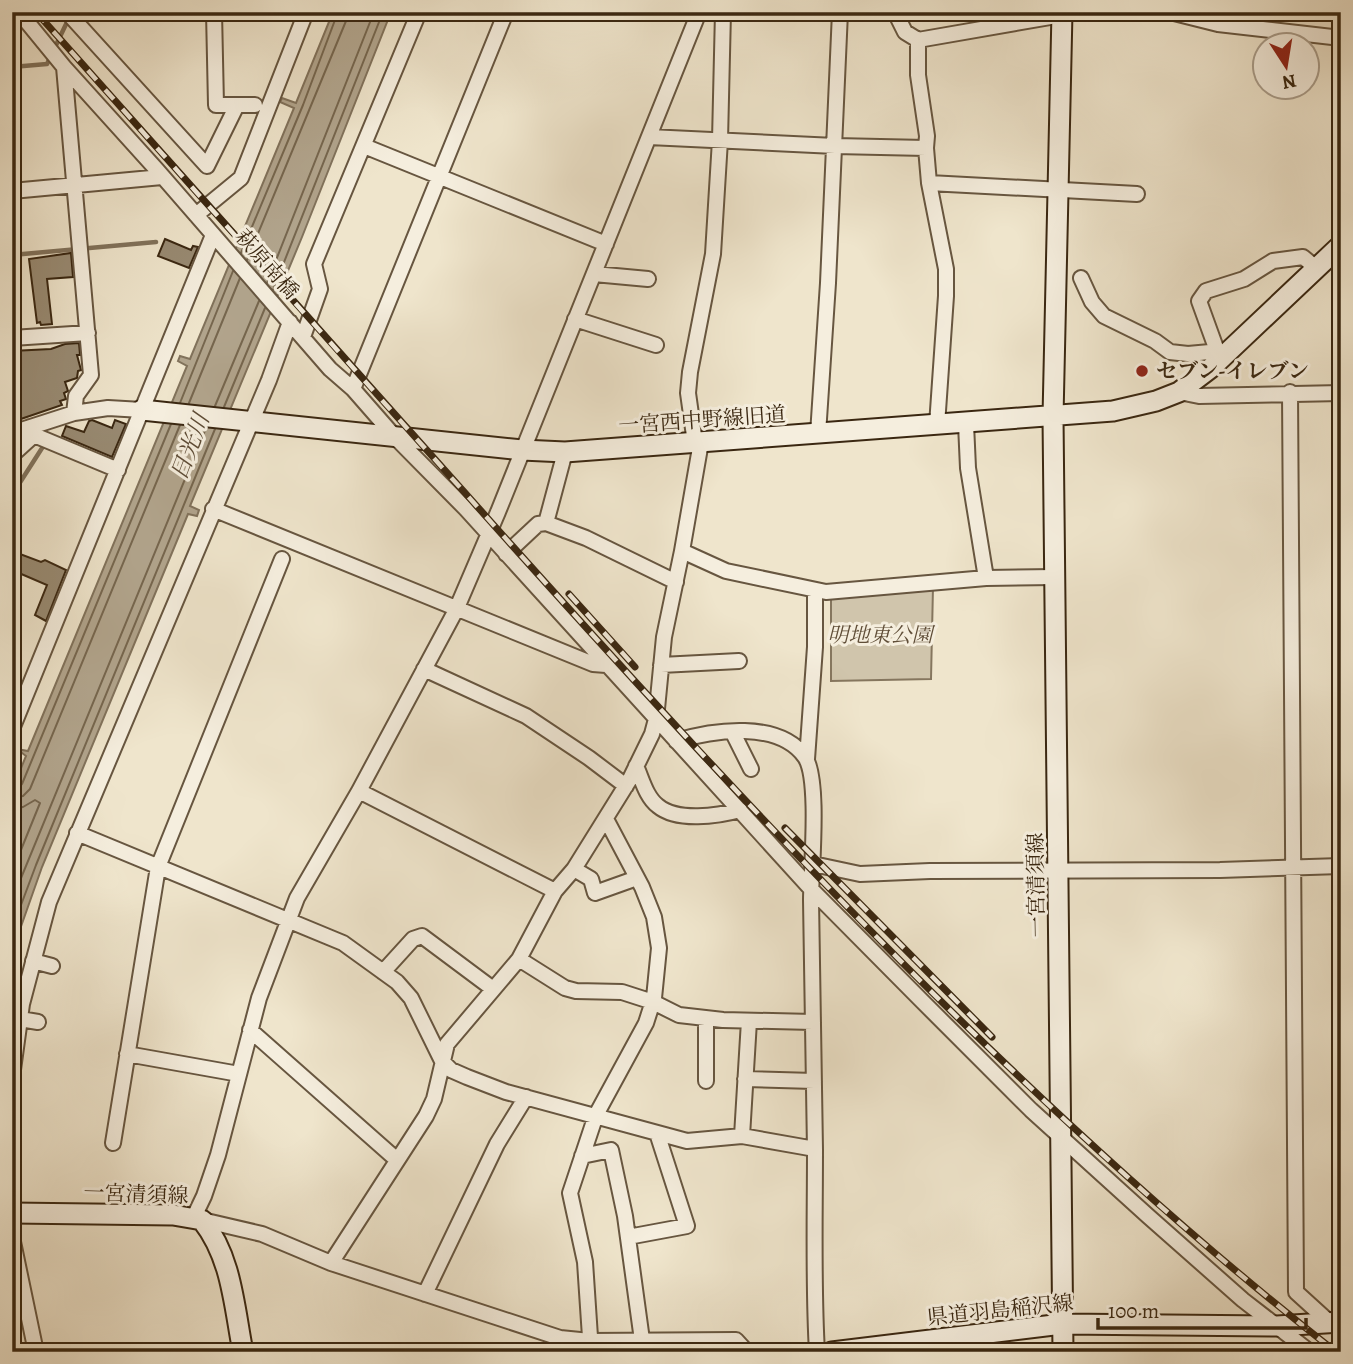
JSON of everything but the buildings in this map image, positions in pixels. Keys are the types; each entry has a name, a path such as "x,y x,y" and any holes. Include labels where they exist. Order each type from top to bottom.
{"main road":[{"name":"一宮清須線","path":"1062,14 1053,417 1063,1352"},
{"name":"一宮西中野線旧道","path":"142,410 522,450 565,452 1113,411 1156,401 1179,392 1220,359 1341,245"},
{"name":"一宮清須線","path":"12,1213 173,1215 197,1219 215,1237 222,1251 243,1352"},
{"name":"県道羽島稲沢線","path":"832,1352 1062,1324 1277,1326 1335,1322"}],"street":[{"name":"萩原南橋","path":"19,12 64,67 330,369 353,389 395,437 466,509 811,889 1061,1137 1302,1349"},
{"path":"67,12 207,166 237,105"},
{"path":"214,12 216,105 256,105"},
{"path":"196,215 241,178 306,12"},
{"path":"303,337 320,289 314,264 419,12"},
{"path":"353,389 506,12"},
{"path":"699,12 456,610 359,791 297,898 259,998 218,1155 197,1219 262,1234 331,1263 591,1346 642,1339 736,1340 747,1352"},
{"path":"331,1263 426,1116 434,1099 447,1044 519,960 555,891 574,869 606,819 652,734 656,719 664,637 682,551 698,443 688,393 713,254 720,141 723,12"},
{"path":"818,434 840,12"},
{"path":"895,12 905,32 918,40 1062,14"},
{"path":"1170,12 1217,24 1341,38"},
{"path":"918,40 918,75 922,86 929,183 946,269 937,425"},
{"path":"64,67 91,376 76,396 74,413"},
{"path":"649,137 926,148"},
{"path":"364,146 606,244"},
{"path":"12,191 162,177"},
{"path":"929,183 1137,194"},
{"path":"12,729 213,235"},
{"path":"1220,359 1199,301 1206,291 1244,279 1273,261 1303,257 1316,268"},
{"path":"594,274 648,279"},
{"path":"1081,278 1092,302 1104,316 1155,341 1170,352 1210,352 1220,359"},
{"path":"575,319 656,345"},
{"path":"12,1077 20,1019 49,902 290,322"},
{"path":"12,338 88,333"},
{"path":"1179,392 1199,396 1341,393"},
{"path":"1290,392 1296,1292 1335,1322"},
{"name":"一宮西中野線旧道","path":"12,433 32,431 74,413 108,408 142,410"},
{"path":"966,424 968,468 986,578"},
{"path":"12,455 32,431 118,470"},
{"path":"546,523 565,452"},
{"path":"213,509 456,610 593,664 606,664"},
{"path":"506,554 538,524 546,523 586,538 676,582"},
{"path":"682,551 726,571 826,592 986,578 1055,577"},
{"path":"113,1143 158,867 282,559"},
{"path":"815,590 815,647 807,760 813,798 811,889 817,1352"},
{"path":"661,665 739,661"},
{"path":"424,669 526,716 626,786"},
{"path":"676,741 703,733 733,733 745,730 776,736 798,749 807,760"},
{"path":"733,733 751,769"},
{"path":"636,766 649,795 659,807 685,816 715,817 740,810"},
{"path":"359,791 555,891"},
{"path":"591,1346 585,1262 570,1193 596,1115 646,1023 653,1002 659,948 654,918 637,878 606,819"},
{"path":"77,833 343,943 397,982 411,998 442,1060 451,1070 467,1077 506,1092 687,1141 742,1136 815,1149"},
{"path":"813,864 824,869 860,874 1341,866"},
{"path":"574,869 591,879 595,893 637,878"},
{"path":"383,972 413,939 422,936 493,989"},
{"path":"519,960 565,988 576,991 622,992 653,1002 679,1015 749,1021 813,1022"},
{"path":"33,961 52,966"},
{"path":"706,1018 706,1081"},
{"path":"20,1019 38,1022"},
{"path":"742,1136 749,1021"},
{"path":"250,1030 397,1160"},
{"path":"127,1054 239,1074"},
{"path":"745,1079 814,1081"},
{"path":"425,1294 496,1144 526,1097"},
{"path":"628,1237 687,1226 657,1133"},
{"path":"582,1156 611,1150 628,1237 642,1339"},
{"path":"12,1237 36,1352"}],"green space":[{"name":"明地東公園","path":"933,587 931,679 831,681 831,594"}],"water":[{"name":"日光川","path":"333,12 391,12 302,237 190,506 199,510 197,516 188,514 42,867 12,952 12,790 26,756 17,749 28,751 187,366 178,361 180,356 190,359 294,108 280,102 282,98 296,103"}],"waterway":[{"path":"12,67 47,64 68,20"},
{"path":"12,255 156,242"},
{"path":"12,495 44,445"}],"railway":[{"path":"36,12 597,640 797,855 1004,1063 1112,1163 1222,1259 1336,1352"},
{"path":"569,594 635,667"},
{"path":"785,828 992,1037"}],"place":[{"name":"セブン-イレブン","path":"1142,371"}]}
